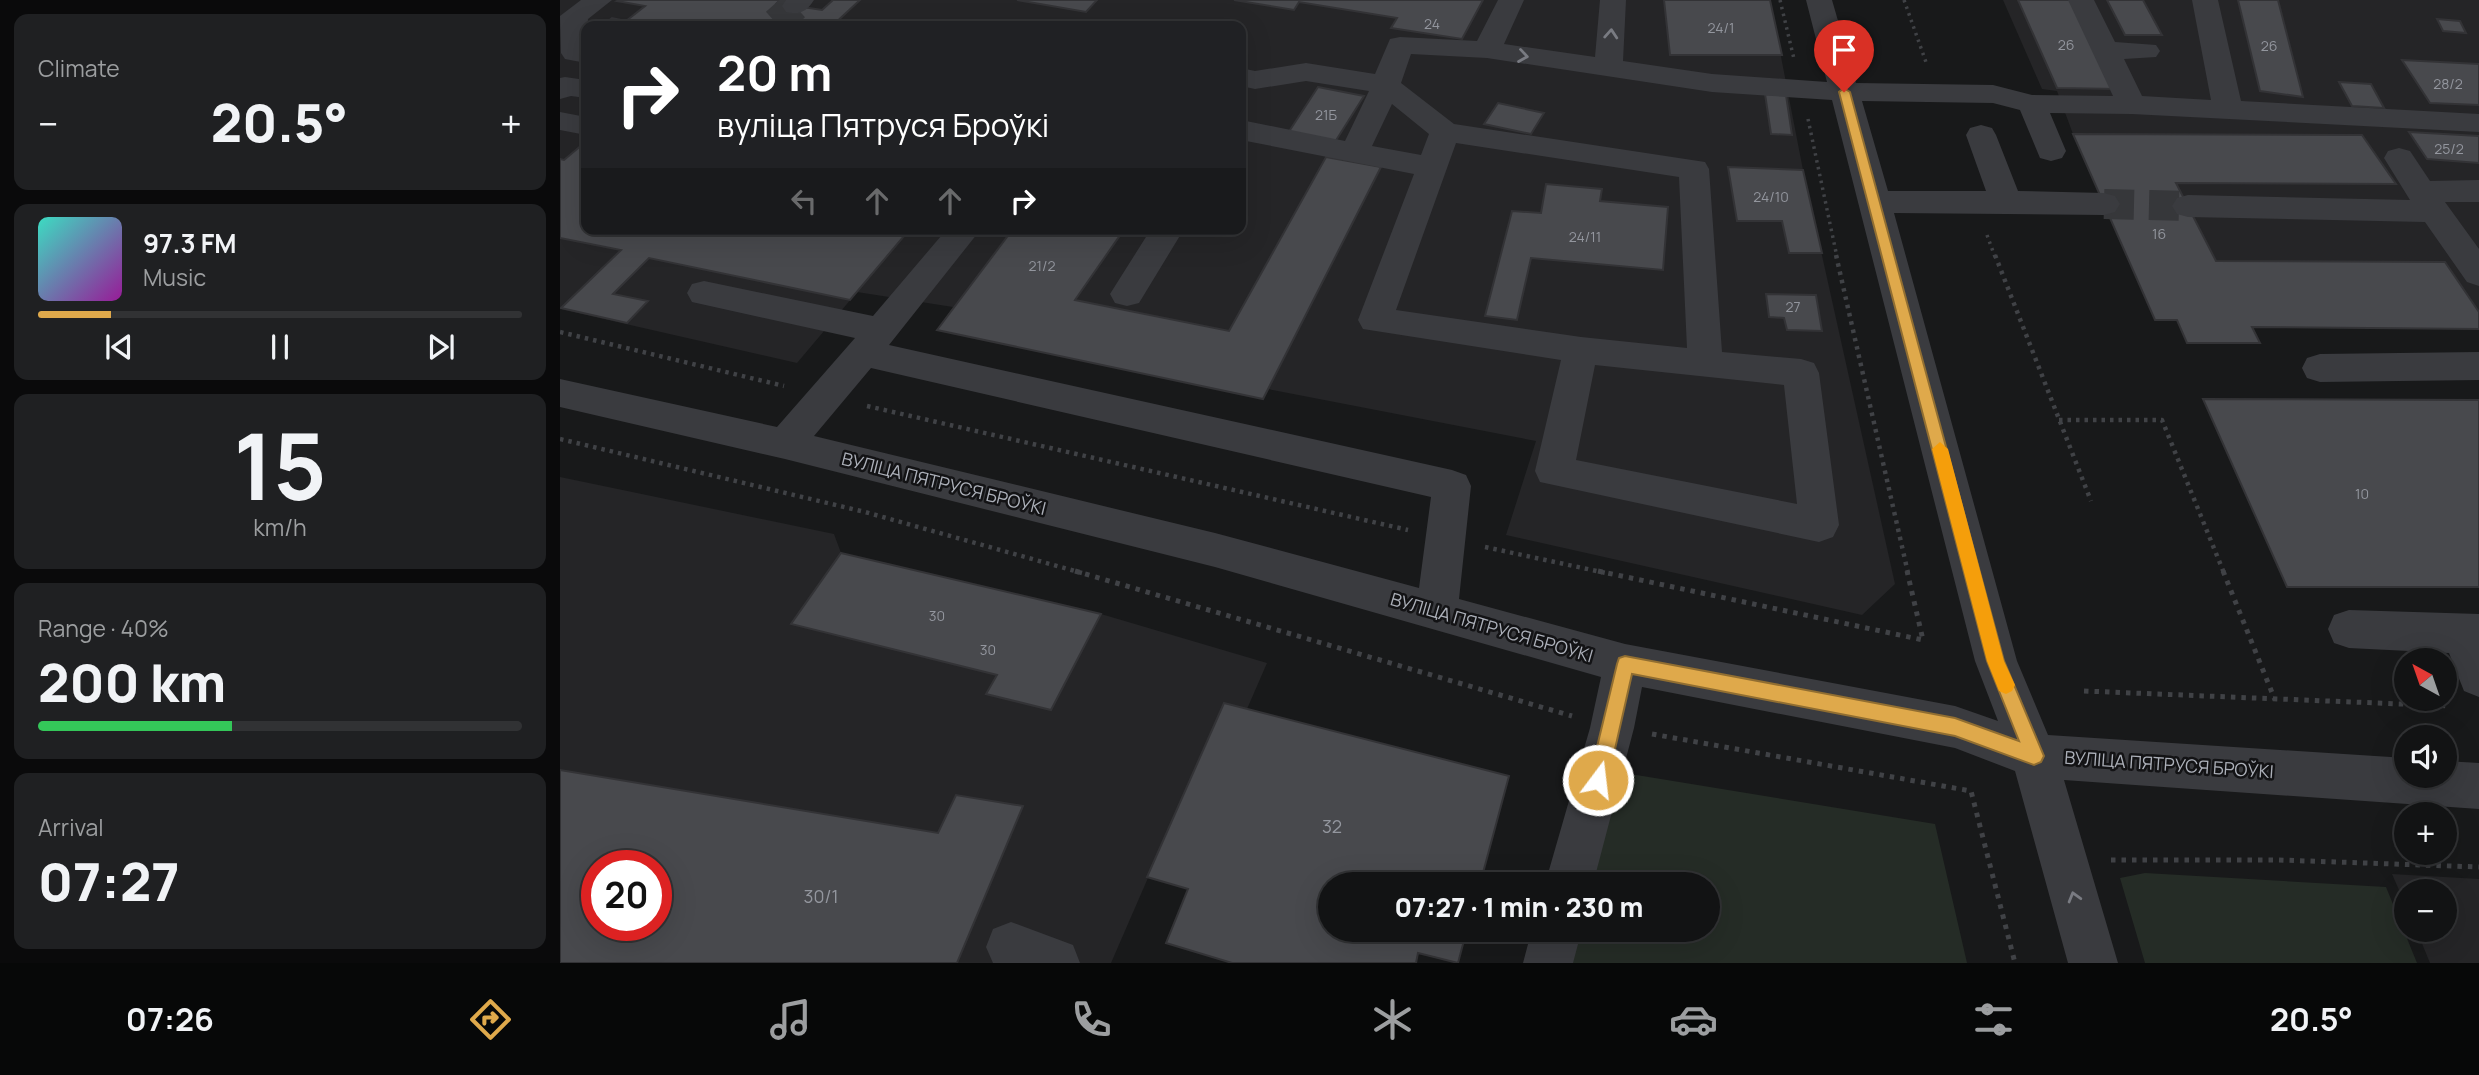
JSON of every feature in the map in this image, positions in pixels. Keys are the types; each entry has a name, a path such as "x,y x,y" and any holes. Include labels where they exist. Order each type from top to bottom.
{"street":[{"path":"581,54 575,53 575,16 599,0"},
{"path":"1487,50 1511,0"},
{"path":"1608,69 1613,0"},
{"path":"1819,0 1996,661 2034,756 2093,963"},
{"path":"2081,0 2132,105"},
{"path":"2205,0 2228,111"},
{"path":"1354,153 1386,85 1400,45 1487,50 1712,83 1844,92 1993,94 2032,104 2132,105 2479,123"},
{"path":"2105,50 2146,51"},
{"path":"1246,87 1306,72 1386,85 1445,132 1694,169 1704,364"},
{"path":"560,90 565,86 581,88"},
{"path":"2032,104 2050,151"},
{"path":"560,121 581,125"},
{"path":"1246,131 1432,167"},
{"path":"1445,132 1375,320 1581,351 1801,373 1819,525 1554,471 1581,351"},
{"path":"1981,135 2006,202"},
{"path":"2399,158 2479,274"},
{"path":"2188,206 2428,201 2479,191"},
{"path":"1875,202 2104,204"},
{"path":"785,444 960,235"},
{"path":"1126,293 1164,235"},
{"path":"704,293 871,341 1452,486 1437,612"},
{"path":"2320,368 2479,366"},
{"name":"ВУЛІЦА ПЯТРУСЯ БРОЎКІ","path":"560,393 785,444 1215,550 1625,664 1955,727 2034,756 2479,786"},
{"path":"2348,629 2471,633 2465,691"},
{"path":"1572,872 1612,727 1625,664"},
{"path":"1548,963 1554,942"}],"path":[{"path":"560,332 1446,539 1923,640 1780,0"},
{"path":"1904,0 1936,92"},
{"path":"1973,201 2091,501"},
{"path":"2059,420 2162,420 2275,700"},
{"path":"560,439 865,512 1173,598 1612,727 1971,791 2015,963"},
{"path":"2084,691 2275,700 2465,691"},
{"path":"2111,860 2279,860 2479,867"}],"shaded area":[{"path":"560,0 1770,0 1803,170 1895,584 1862,615 1506,535 1536,441 1268,389 1263,399 937,330 953,307 857,292 797,363 560,309"},
{"path":"2003,0 2479,0 2479,329 2253,327 2260,343 2187,343 2177,320 2155,320 2073,134 2057,91 2042,89"},
{"path":"560,477 834,534 841,553 1101,614 1267,663 1247,709 1224,703 1111,963 560,963"},
{"path":"1612,771 1935,824 1967,963 1560,963 1566,942 1720,942 1720,872 1585,872"},
{"path":"2145,873 2386,887 2394,907 2394,942 2408,942 2417,963 2145,963 2120,878"},
{"path":"2392,874 2479,879 2479,963 2430,963 2421,942 2457,942 2457,879 2394,879"}],"building":[{"path":"780,0 777,3 822,10 833,0 860,0 837,21 626,21 645,6 617,1"},
{"path":"1017,0 1097,0 1086,12"},
{"path":"1234,0 1483,0 1462,39 1391,28 1397,18 1299,2 1294,10"},
{"path":"1664,0 1770,0 1782,55 1670,55"},
{"path":"2018,0 2073,0 2118,89 2057,88"},
{"path":"2107,0 2143,0 2162,35 2125,35"},
{"path":"2238,0 2278,0 2303,97 2260,91"},
{"path":"2437,19 2460,21 2466,33 2443,31"},
{"path":"2402,60 2479,64 2479,105 2430,103"},
{"path":"2339,82 2371,84 2384,108 2352,106"},
{"path":"1318,87 1364,96 1335,142 1288,133"},
{"path":"1765,94 1786,95 1792,135 1771,134"},
{"path":"1498,103 1544,113 1531,134 1484,124"},
{"path":"2409,132 2479,136 2479,163 2427,159"},
{"path":"2073,134 2362,135 2396,184 2176,183 2216,261 2445,262 2479,312 2479,329 2252,327 2260,343 2187,343 2177,320 2155,320"},
{"path":"581,146 581,235 905,235 850,300 649,258 613,294 648,301 627,323 561,308 621,250 560,238 560,159 564,160"},
{"path":"1326,157 1381,167 1263,399 937,330 1008,235 1120,235 1075,300 1229,331"},
{"path":"1728,167 1803,170 1822,253 1789,253 1782,221 1737,221"},
{"path":"1546,184 1602,189 1600,201 1668,207 1663,270 1531,258 1517,320 1485,316 1512,211 1541,213"},
{"path":"1766,294 1816,295 1822,331 1787,330 1784,318 1769,317"},
{"path":"2203,399 2479,400 2479,587 2287,587"},
{"path":"841,553 1101,614 1051,710 986,694 997,675 791,624"},
{"path":"1224,703 1509,776 1483,872 1318,872 1318,942 1464,942 1458,963 1418,953 1416,963 1232,963 1166,943 1188,889 1147,877"},
{"path":"560,770 938,833 956,795 1023,806 957,963 560,963"}],"tunnel":[{"path":"778,21 795,6"},
{"path":"2104,204 2188,206"}],"slow traffic":[{"path":"1940,449 1996,661 2006,685"}],"route":[{"path":"1598,780 1625,664 1955,727 2034,756 1996,661 1844,92"}]}
